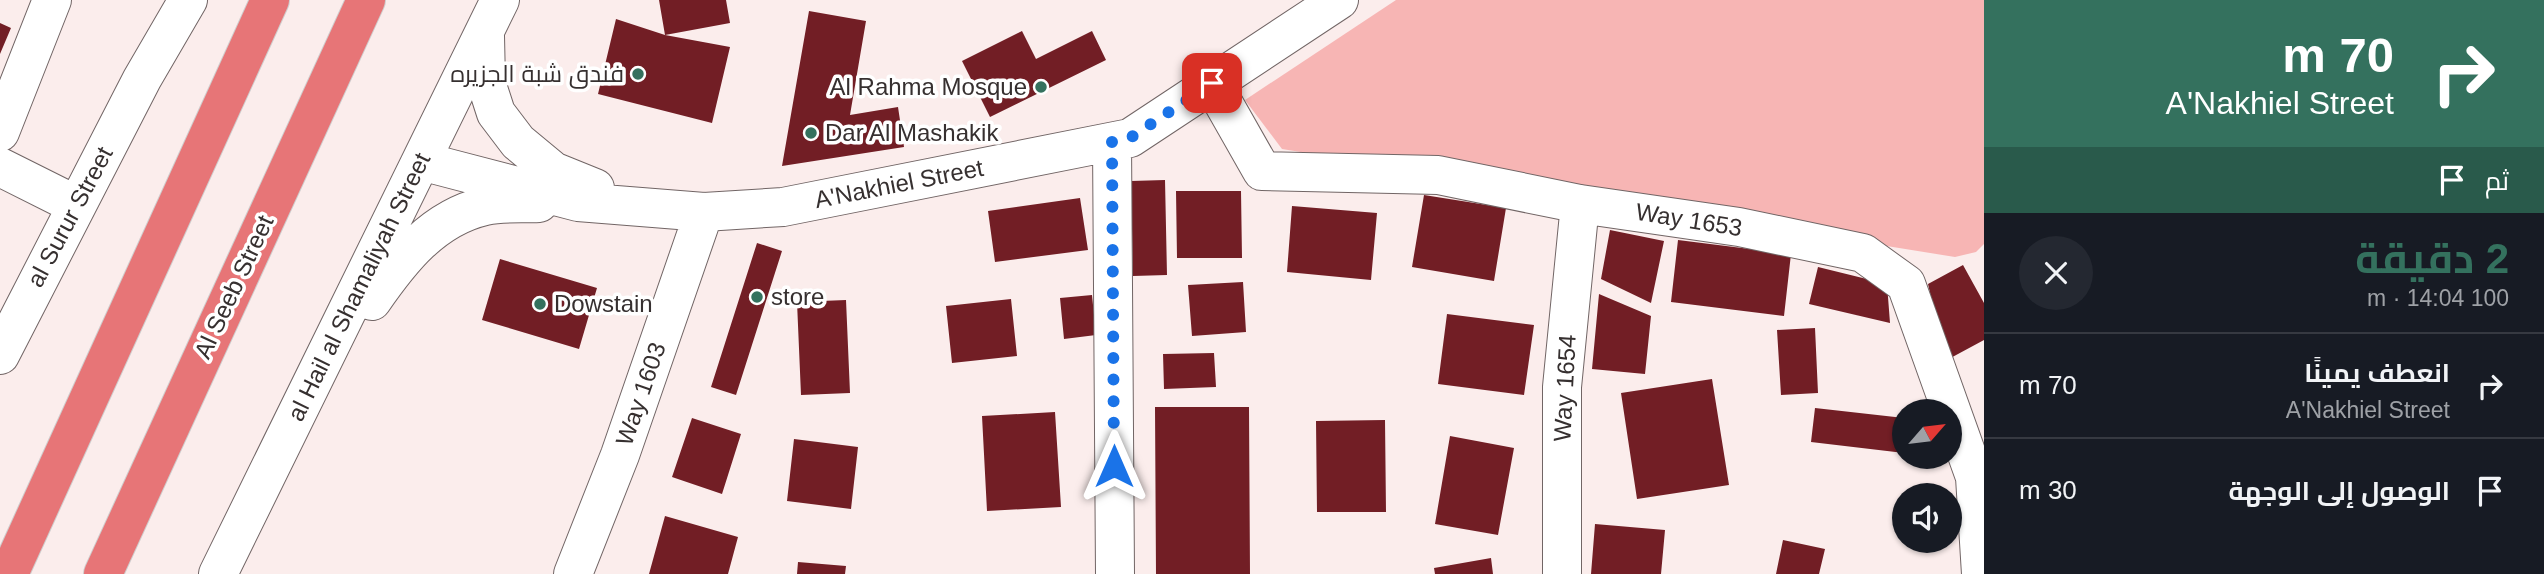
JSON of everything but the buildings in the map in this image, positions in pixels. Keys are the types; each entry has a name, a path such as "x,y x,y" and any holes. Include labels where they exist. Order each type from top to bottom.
{"highway":[{"path":"9,574 270,0"},
{"name":"Al Seeb Street","path":"103,574 366,0"}],"street":[{"path":"0,132 52,0"},
{"name":"al Surur Street","path":"142,79 156,16 163,0"},
{"name":"al Surur Street","path":"0,355 11,305 76,205 142,79 188,0"},
{"name":"A'Nakhiel Street","path":"421,161 578,202 704,212 783,207 1130,138 1339,0"},
{"path":"492,15 486,82 496,113 518,142 553,171 642,208"},
{"name":"al Hail al Shamaliyah Street","path":"218,574 492,15"},
{"name":"Way 1653","path":"1212,83 1262,171 1438,175 1580,204 1739,227 1863,253 1906,284 1975,477 1981,574"},
{"path":"1112,142 1115,574"},
{"path":"0,167 76,205"},
{"path":"297,413 398,263 428,234 455,216 487,205 578,202"},
{"name":"Way 1654","path":"1562,574 1562,387 1580,204"},
{"name":"Way 1603","path":"573,574 620,455 704,212"}],"shaded area":[{"path":"1396,0 1984,0 1984,244 1976,252 1955,257 1282,149 1245,100"}],"place":[{"name":"فندق شبة الجزيره","path":"638,74"},
{"name":"Al Rahma Mosque","path":"1041,87"},
{"name":"Dar Al Mashakik","path":"811,133"},
{"name":"store","path":"757,297"},
{"name":"Dowstain","path":"540,304"}],"route":[{"path":"1114,466 1112,142 1130,138 1212,83"}]}
